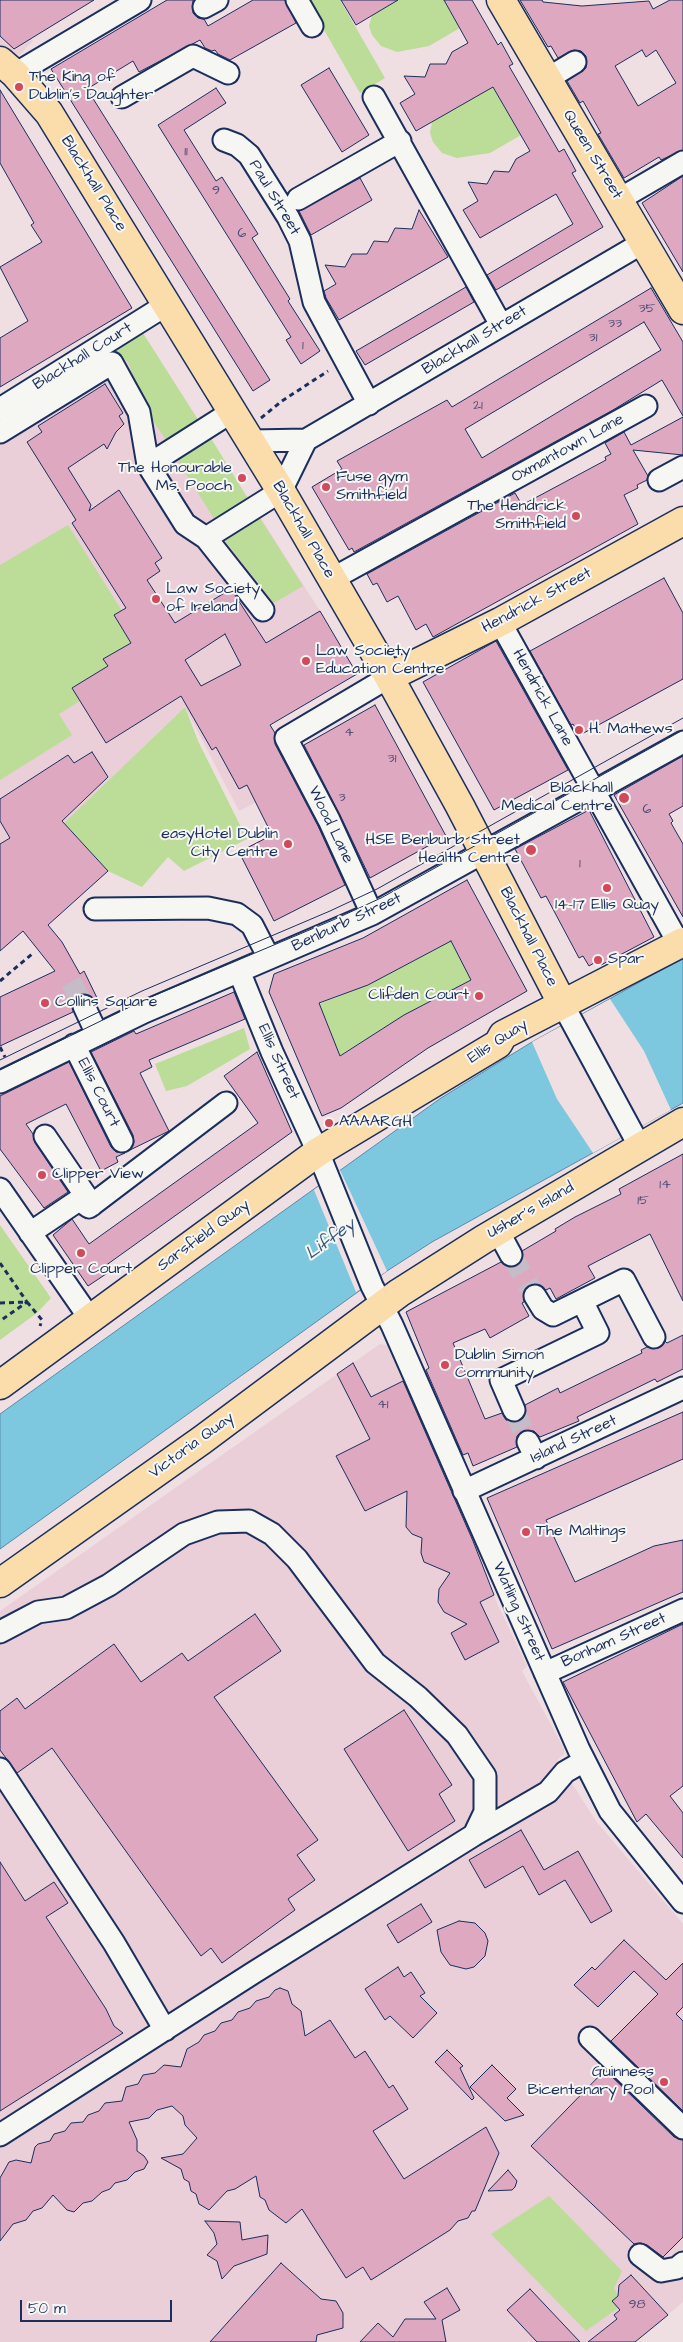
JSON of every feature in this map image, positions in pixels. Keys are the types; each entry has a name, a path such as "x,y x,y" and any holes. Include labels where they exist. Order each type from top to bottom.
{"main road":[{"name":"Queen Street","path":"501,0 683,310"},
{"name":"Blackhall Place","path":"8,68 48,112 282,491 389,677 485,853 566,1012"},
{"name":"Hendrick Street","path":"389,677 500,622 683,521"},
{"name":"Ellis Quay","path":"322,1163 498,1044 503,1035 566,1012 681,943"},
{"name":"Usher's Island","path":"377,1295 498,1231 636,1139 683,1122"},
{"name":"Sarsfield Quay","path":"0,1385 91,1320 322,1163"},
{"name":"Victoria Quay","path":"0,1583 202,1440 377,1295"}],"street":[{"path":"8,68 140,0"},
{"path":"297,0 312,26"},
{"path":"122,97 193,56 228,73"},
{"path":"547,79 575,62"},
{"path":"374,97 400,140 501,324"},
{"name":"Paul Street","path":"224,140 237,145 249,156 288,217 300,241 314,302 369,404"},
{"path":"298,199 400,140"},
{"path":"618,200 683,162"},
{"name":"Blackhall Street","path":"251,441 306,440 501,324 644,242"},
{"name":"Blackhall Court","path":"0,408 166,305"},
{"path":"0,432 112,363 139,412 148,465 185,524 206,538 263,610"},
{"name":"Oxmantown Lane","path":"332,580 646,406"},
{"path":"148,465 233,411"},
{"path":"206,538 282,491 306,440"},
{"path":"659,480 683,467"},
{"name":"Hendrick Lane","path":"500,622 588,784 681,943"},
{"name":"Wood Lane","path":"372,914 329,820 286,738 389,677"},
{"name":"Benburb Street","path":"0,1082 97,1034 372,914 485,853 588,784 683,742"},
{"path":"95,910 208,908 237,914 252,925 269,958"},
{"name":"Ellis Street","path":"239,971 377,1295"},
{"path":"84,1006 97,1034"},
{"path":"566,1012 636,1139"},
{"name":"Ellis Court","path":"74,1045 122,1141"},
{"path":"30,1232 79,1200 89,1208 226,1103"},
{"path":"45,1136 92,1205"},
{"path":"0,1189 91,1320"},
{"path":"498,1231 511,1255"},
{"path":"535,1296 543,1309 553,1315 624,1280 654,1337"},
{"name":"Watling Street","path":"377,1295 584,1761 610,1811 683,1902"},
{"path":"514,1410 501,1380 598,1332 582,1301"},
{"name":"Island Street","path":"464,1491 532,1450 683,1388"},
{"path":"0,1632 38,1612 66,1608 109,1584 184,1534 218,1522 249,1521 272,1534 297,1559 375,1663 418,1697 457,1735 485,1776 486,1812 474,1835"},
{"name":"Bonham Street","path":"545,1673 683,1610"},
{"path":"0,2135 474,1835 548,1792 565,1772 584,1761"},
{"path":"0,1769 114,1943 165,2030"},
{"path":"590,2038 683,2128"},
{"path":"640,2255 661,2271 677,2268 683,2262"}],"path":[{"path":"251,441 256,422 282,401 345,359"},
{"path":"0,981 32,954"},
{"path":"0,1263 42,1320"},
{"path":"0,1303 27,1302"},
{"path":"0,1321 27,1302"}],"shaded area":[{"path":"0,3 33,41 0,75"},
{"name":"Law Society of Ireland","path":"141,330 320,611 357,674 270,724 301,779 239,811 185,707 64,823 0,874 0,420"},
{"path":"380,1344 390,1346 417,1412 447,1472 497,1603 527,1666 522,1671 564,1749 564,1754 557,1760 596,1821 683,1924 683,2302 635,2342 0,2342 0,1611"}],"green space":[{"path":"307,0 340,0 385,78 360,93"},
{"path":"398,0 444,0 460,28 429,46 397,52 381,46 372,35 369,26 372,15"},
{"path":"493,87 521,135 490,153 457,158 442,153 433,142 430,133 432,122"},
{"path":"141,330 200,423 168,443 146,410 128,362 111,349"},
{"path":"209,435 250,502 216,522 175,456"},
{"path":"258,515 303,586 274,603 222,537"},
{"path":"68,525 122,611 114,616 131,643 104,659 108,666 72,688 80,701 59,714 72,735 0,780 0,565"},
{"path":"185,707 198,741 247,839 184,871 168,857 142,887 108,871 64,823"},
{"path":"450,939 466,970 478,976 404,1015 325,1065 316,1045 333,1038 325,1017 301,1011 368,985 438,948"},
{"path":"244,1028 250,1049 187,1086 166,1091 155,1064"},
{"path":"0,1225 51,1298 37,1313 0,1340"},
{"path":"549,2196 622,2271 614,2288 622,2305 586,2331 491,2234"}],"water":[{"name":"Liffey","path":"683,958 683,1103 432,1242 387,1271 0,1549 0,1414 441,1098 532,1042"}],"pier":[{"path":"610,999 644,1051 671,1110 593,1153 557,1099 532,1042"},
{"path":"340,1170 387,1271 356,1292 314,1190"}],"building":[{"path":"0,0 94,0 14,49 0,36"},
{"path":"167,0 193,0 193,13 198,18 204,19 208,26 253,0 285,0 296,23 230,60 218,54 215,50 212,51 205,48 200,40 139,72 133,61 87,89 270,380 253,391 51,69"},
{"path":"341,0 398,0 356,25"},
{"path":"444,0 472,0 498,45 501,42 513,64 509,66 559,152 564,149 576,171 572,173 603,227 496,290 487,275 573,224 556,194 480,238 463,210 478,201 468,182 487,184 494,171 509,172 516,159 530,151 493,87 416,131 400,103 415,94 404,76 425,77 430,64 446,64 452,52 468,43"},
{"path":"520,0 542,0 543,2 582,6 649,1 653,9 670,0 683,0 683,150 661,160 659,157 624,178 598,134 601,133 583,101 580,103 567,81 586,68 586,56 581,51 574,50 558,58 551,46 548,47","holes":["642,50 646,57 656,50 676,83 638,106 615,66"]},
{"path":"329,68 369,135 342,152 301,85"},
{"path":"216,88 226,103 184,130 216,181 222,177 258,234 252,238 290,299 288,301 320,351 301,364 286,340 291,337 158,125"},
{"path":"0,90 132,308 0,387 0,338 28,321 0,267 42,242 31,225 34,223 0,163"},
{"path":"683,176 683,272 642,203"},
{"path":"360,178 372,200 311,235 299,211"},
{"path":"419,210 448,257 339,320 324,291 336,284 325,265 345,267 352,254 367,254 374,241 388,242 395,228 412,229"},
{"path":"466,287 474,302 365,365 356,351"},
{"path":"651,288 683,342 683,416 662,380 613,410 354,552 352,548 349,550 312,487 342,469 337,461 447,400 452,407","holes":["644,322 661,350 482,458 465,429"]},
{"path":"105,384 123,413 119,416 124,424 116,432 107,449 104,444 68,468 91,505 89,511 119,490 162,558 155,563 160,571 147,580 175,623 231,589 266,643 320,611 357,674 270,725 275,733 275,744 318,826 345,885 274,921 239,852 272,835 247,785 239,789 216,747 212,750 181,696 106,743 72,688 108,666 103,659 131,643 114,615 126,608 72,523 76,520 27,442 42,432 38,426","holes":["225,634 241,665 201,686 185,660"]},
{"path":"683,417 683,455 633,450 648,476 647,480 637,485 638,488 624,495 638,524 433,637 426,624 416,630 398,596 387,602 377,583 373,585 367,574 515,493 522,505 606,460 605,457 611,454 605,443 624,432 631,445"},
{"path":"664,578 683,613 683,679 580,735 573,724 571,725 530,651"},
{"path":"496,641 568,770 494,810 423,682"},
{"path":"375,705 446,836 370,878 304,745"},
{"path":"92,752 108,777 62,821 108,871 48,925 62,942 80,974 84,971 98,1000 95,1001 86,994 79,995 74,999 73,1012 0,1046 0,997 55,971 23,931 0,951 0,844 10,838 0,821 0,799 68,755 74,763"},
{"path":"683,756 683,806 669,814 673,821 671,823 683,844 683,917 614,795"},
{"path":"589,810 654,937 601,965 599,960 589,966 583,956 579,958 546,896 541,898 515,849"},
{"name":"Clifden Court","path":"467,880 527,991 428,1048 341,1108 322,1116 269,992 274,974 363,938","holes":["451,941 471,980 404,1015 340,1056 319,1003 368,985"]},
{"path":"234,992 245,1019 149,1060 152,1067 140,1073 169,1131 130,1150 134,1142 133,1135 91,1052 134,1031 136,1034"},
{"path":"257,1052 292,1132 105,1266 109,1272 88,1286 53,1235 72,1219 89,1244 258,1123 224,1076"},
{"path":"69,1062 111,1147 116,1152 125,1153 116,1157 118,1162 101,1171 66,1104 26,1124 33,1134 35,1143 68,1192 44,1208 0,1149 0,1096"},
{"path":"683,1154 683,1301 650,1234 588,1266 595,1278 556,1299 550,1288 546,1290 540,1285 529,1285 524,1291 524,1302 522,1303 529,1316 490,1338 485,1329 453,1343 485,1419 502,1413 506,1420 513,1422 524,1417 525,1405 558,1388 560,1393 642,1353 641,1350 647,1347 659,1348 665,1341 667,1343 683,1335 683,1369 657,1382 655,1379 577,1417 579,1421 540,1437 534,1431 523,1431 517,1436 517,1447 473,1466 468,1453 463,1455 426,1370 429,1368 406,1312 501,1262 510,1267 517,1266 522,1261 522,1251 556,1231 555,1229 575,1217 621,1194 619,1189"},
{"path":"353,1363 371,1397 403,1381 473,1541 494,1595 480,1602 499,1642 465,1660 451,1633 467,1624 444,1612 438,1602 439,1589 450,1573 424,1562 421,1553 422,1538 412,1534 406,1527 407,1491 365,1511 336,1456 370,1439 337,1374"},
{"name":"The Maltings","path":"683,1412 683,1459 546,1520 575,1582 654,1546 683,1540 683,1592 552,1649 487,1498"},
{"path":"255,1614 281,1651 214,1697 318,1840 297,1855 315,1880 288,1899 295,1910 222,1963 211,1948 201,1956 52,1748 17,1773 0,1750 0,1711 17,1698 25,1709 114,1644 141,1682 182,1653 188,1661"},
{"path":"683,1624 683,1786 670,1796 683,1813 683,1858 646,1814 637,1822 563,1682"},
{"path":"404,1710 452,1785 439,1794 455,1821 408,1851 344,1749"},
{"path":"521,1830 544,1870 578,1851 612,1911 591,1923 565,1880 539,1895 523,1866 485,1888 469,1860"},
{"path":"0,1862 25,1901 54,1882 68,1903 46,1917 106,2009 114,2026 123,2033 0,2111"},
{"path":"421,1904 432,1922 398,1943 387,1925"},
{"path":"459,1921 475,1923 485,1933 488,1941 485,1956 474,1967 466,1969 450,1965 441,1952 437,1930"},
{"path":"624,1940 666,1980 683,1963 683,2007 676,2014 683,2021 683,2111 611,2041 658,1994 634,1971 598,2007 574,1985 592,1967 595,1970"},
{"path":"398,1967 404,1977 411,1972 425,1993 420,1996 437,2013 413,2038 390,2016 385,2020 365,1989"},
{"path":"280,1988 288,1991 292,2004 301,2011 305,2036 330,2020 355,2058 365,2051 389,2088 393,2085 408,2109 373,2131 404,2179 486,2127 499,2153 475,2211 472,2211 468,2218 458,2221 450,2230 371,2280 363,2267 346,2278 302,2209 286,2223 269,2210 265,2200 260,2197 256,2176 235,2189 227,2191 209,2210 199,2204 196,2194 191,2191 189,2182 184,2179 181,2169 161,2158 183,2154 197,2138 185,2125 183,2116 172,2106 157,2110 149,2118 129,2122 137,2140 137,2151 148,2162 144,2169 135,2172 127,2180 115,2183 110,2189 102,2192 92,2201 83,2203 74,2212 67,2210 53,2195 42,2208 33,2211 26,2220 13,2224 0,2241 0,2178 9,2162 16,2160 31,2163 35,2147 38,2144 50,2141 54,2134 65,2131 71,2123 83,2122 88,2115 99,2111 105,2103 122,2101 126,2087 138,2084 143,2075 155,2073 164,2065 181,2067 187,2049 199,2042 204,2035 215,2031 221,2023 232,2020 238,2012 250,2008 256,2001 269,1997 275,1990"},
{"path":"447,2050 463,2066 460,2068 474,2098 472,2100 435,2062"},
{"path":"492,2065 516,2089 507,2098 524,2115 505,2121 470,2087"},
{"path":"605,2070 674,2137 683,2140 683,2237 663,2257 647,2245 641,2243 634,2244 531,2146"},
{"path":"508,2170 517,2181 515,2187 512,2190 488,2191"},
{"path":"205,2221 240,2222 242,2240 268,2235 267,2254 234,2266 222,2279 217,2261 207,2255 217,2244 214,2233"},
{"path":"281,2263 321,2299 336,2301 343,2313 343,2328 317,2335 316,2342 210,2342"},
{"path":"631,2275 668,2315 635,2342 588,2342 617,2319 614,2315 620,2310 612,2301 618,2296 619,2285"},
{"path":"447,2288 460,2310 442,2320 446,2342 360,2342 378,2323 393,2337 405,2319 436,2319 424,2302"},
{"path":"530,2289 580,2342 537,2342 507,2310"}],"tunnel":[{"path":"71,982 84,1006"},
{"path":"511,1255 535,1296"},
{"path":"514,1410 528,1442"}],"tram line":[{"path":"0,1060 142,991 377,889 683,718"},
{"path":"0,1070 146,999 381,898 683,730"}],"place":[{"name":"The King of Dublin's Daughter","path":"19,87"},
{"name":"The Honourable Ms. Pooch","path":"242,478"},
{"name":"Fuse gym Smithfield","path":"326,487"},
{"name":"The Hendrick Smithfield","path":"576,516"},
{"name":"Law Society of Ireland","path":"156,599"},
{"name":"Law Society Education Centre","path":"306,661"},
{"name":"H. Mathews","path":"579,730"},
{"name":"Blackhall Medical Centre","path":"624,798"},
{"name":"easyHotel Dublin City Centre","path":"288,844"},
{"name":"HSE Benburb Street Health Centre","path":"531,850"},
{"name":"14-17 Ellis Quay","path":"607,888"},
{"name":"Spar","path":"598,960"},
{"name":"Clifden Court","path":"479,996"},
{"name":"Collins Square","path":"45,1003"},
{"name":"AAAARGH","path":"329,1123"},
{"name":"Clipper View","path":"42,1175"},
{"name":"Clipper Court","path":"81,1253"},
{"name":"Dublin Simon Community","path":"445,1365"},
{"name":"The Maltings","path":"526,1532"},
{"name":"Guinness Bicentenary Pool","path":"664,2082"}]}
